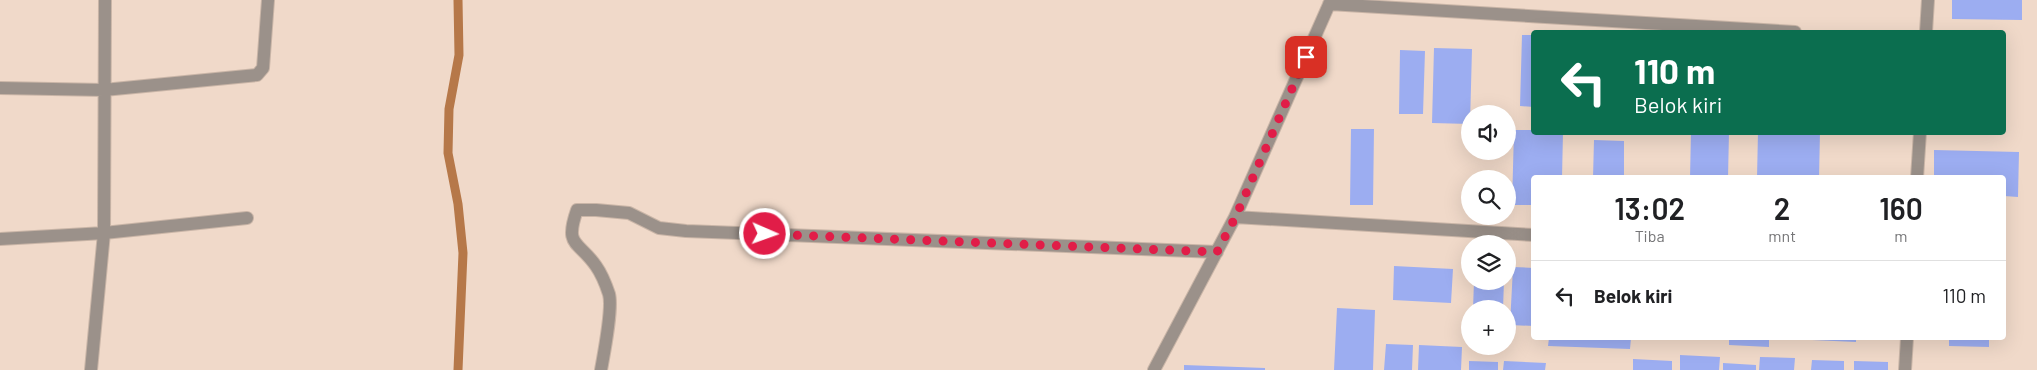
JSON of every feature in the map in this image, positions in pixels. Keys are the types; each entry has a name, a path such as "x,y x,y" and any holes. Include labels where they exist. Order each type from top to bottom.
{"street":[{"path":"91,370 104,233 105,0"},
{"path":"0,88 104,90 257,75 263,68 268,0"},
{"path":"1926,30 1928,0"},
{"path":"1154,370 1236,216 1330,2 1765,30"},
{"path":"1917,175 1920,135"},
{"path":"601,370 607,336 609,295 596,266 573,242 571,227 577,210 630,213 659,228 686,231 1217,252"},
{"path":"1236,216 1531,235"},
{"path":"0,239 104,233 246,218"},
{"path":"1905,370 1907,340"}],"building":[{"path":"1952,0 2022,0 2022,20 1952,19"},
{"path":"1522,35 1531,35 1531,107 1520,106"},
{"path":"1434,48 1472,49 1471,105 1461,105 1461,124 1432,123"},
{"path":"1400,50 1425,51 1423,114 1399,114"},
{"path":"1351,129 1374,129 1373,205 1350,205"},
{"path":"1516,130 1531,130 1531,135 1563,135 1562,175 1531,175 1531,205 1516,205 1516,170 1513,170 1513,160 1516,160"},
{"path":"1691,135 1729,135 1728,175 1690,175"},
{"path":"1758,135 1820,135 1819,175 1757,175"},
{"path":"1594,140 1624,141 1624,175 1593,175"},
{"path":"1934,150 2019,152 2018,197 2006,196 2006,175 1934,175"},
{"path":"1394,266 1453,269 1451,303 1393,300"},
{"path":"1516,267 1531,268 1531,326 1516,325 1516,300 1511,300 1512,290 1516,290"},
{"path":"1474,290 1504,290 1503,300 1473,300"},
{"path":"1337,308 1375,310 1373,370 1334,370"},
{"path":"1549,340 1631,340 1630,349 1548,346"},
{"path":"1729,340 1769,340 1769,347 1729,345"},
{"path":"1812,340 1856,340 1856,342"},
{"path":"1949,340 1989,340 1989,347 1949,346"},
{"path":"1386,344 1413,345 1412,370 1384,370"},
{"path":"1419,345 1461,347 1461,370 1418,370"},
{"path":"1680,355 1720,357 1719,370 1680,370"},
{"path":"1760,357 1795,358 1794,370 1759,370"},
{"path":"1633,359 1672,361 1672,370 1633,370"},
{"path":"1812,360 1844,361 1844,370 1811,370"},
{"path":"1469,361 1498,362 1498,370 1469,370"},
{"path":"1504,361 1546,363 1545,370 1503,370"},
{"path":"1854,361 1888,362 1888,370 1854,370"},
{"path":"1723,363 1756,365 1756,370 1723,370"},
{"path":"1184,365 1265,368 1265,370 1184,370"}],"waterway":[{"path":"458,0 459,55 449,109 448,153 458,204 463,253 458,370"}],"route":[{"path":"765,234 1217,252 1236,216 1306,57"}]}
